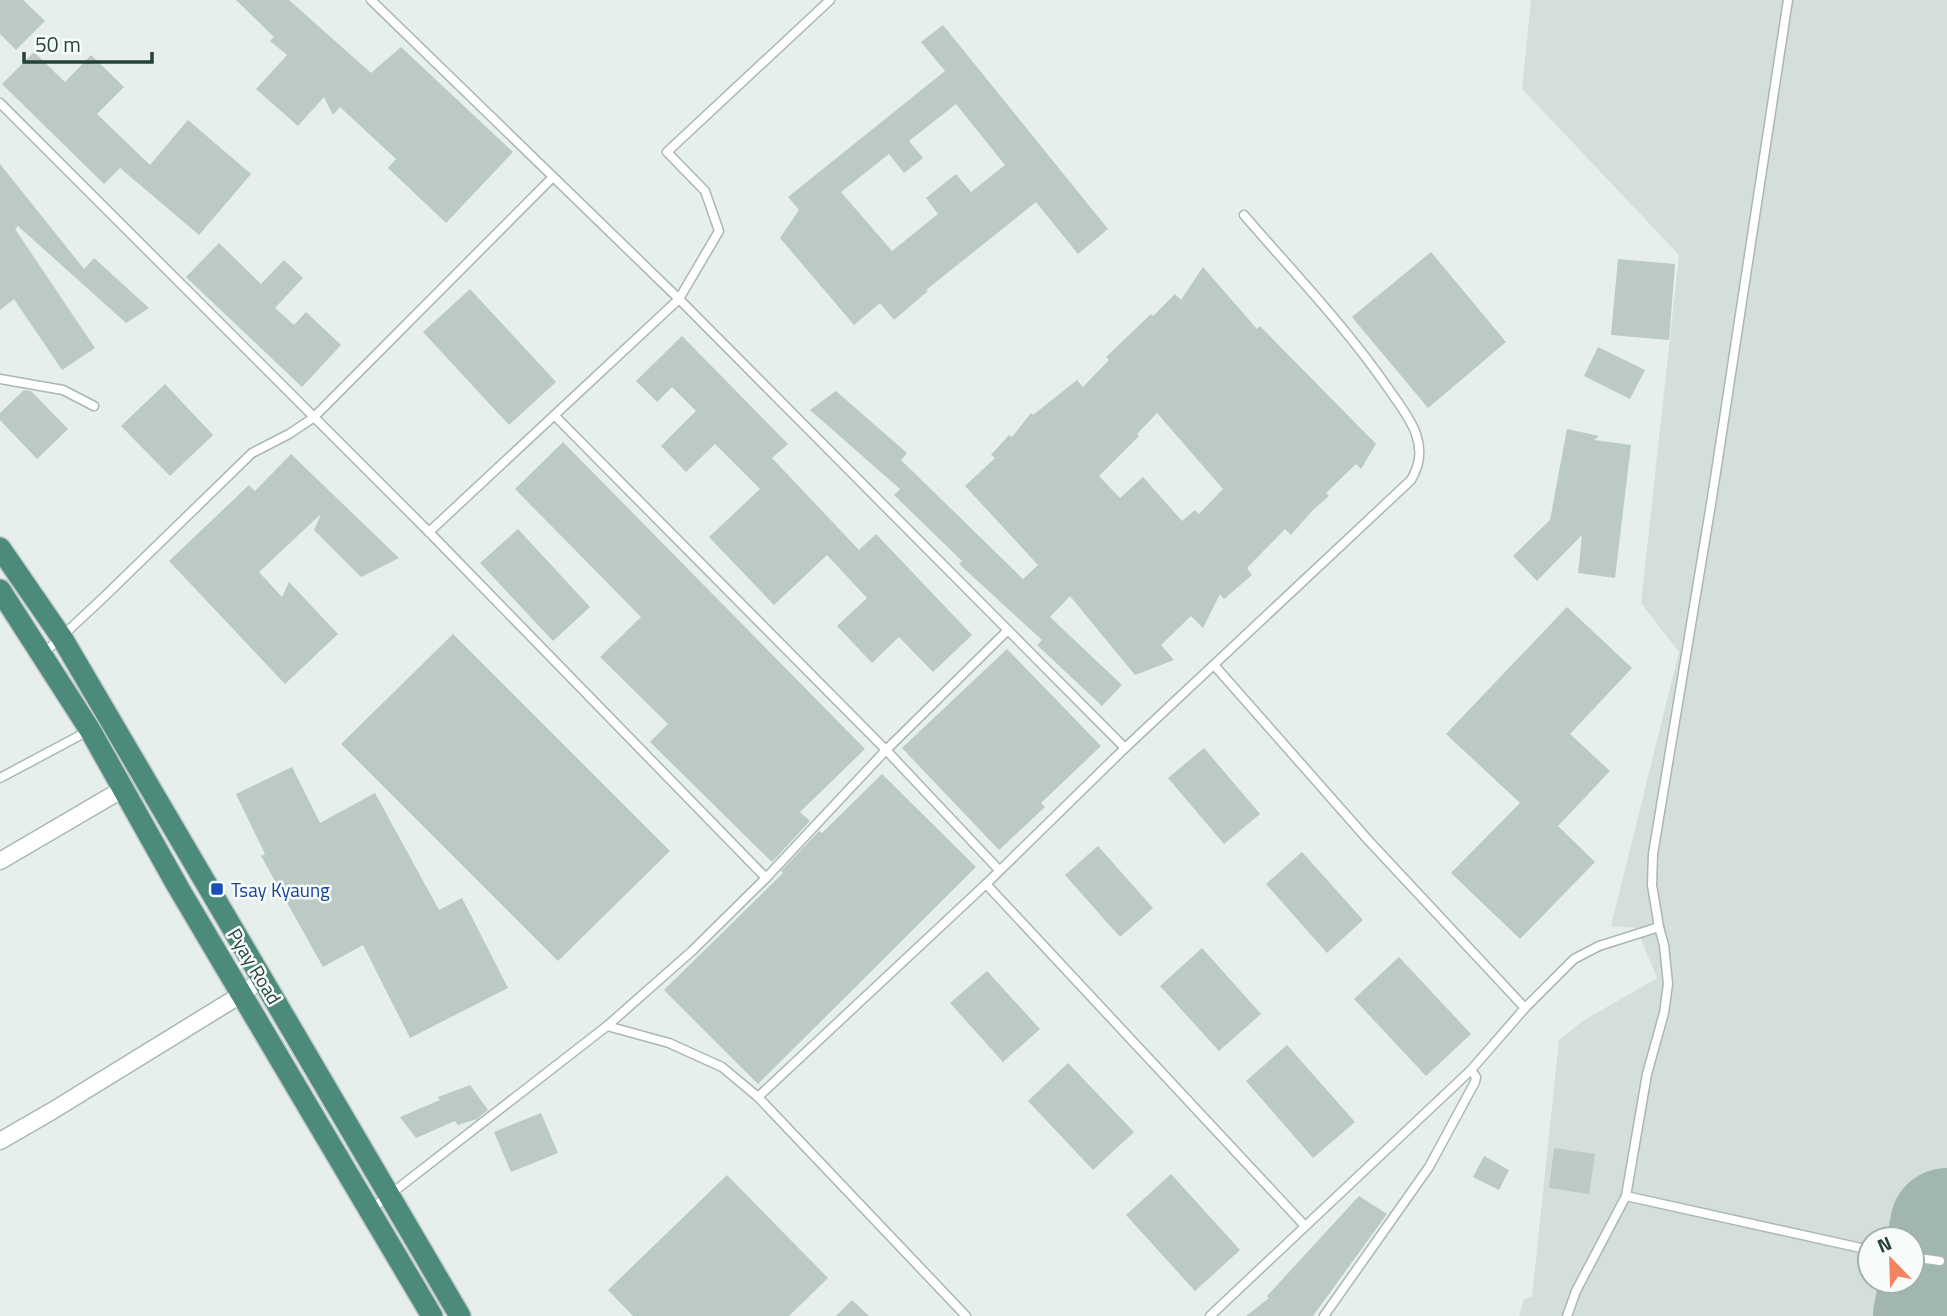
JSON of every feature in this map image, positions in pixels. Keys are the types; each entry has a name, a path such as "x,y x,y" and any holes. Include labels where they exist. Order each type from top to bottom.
{"highway":[{"name":"Pyay Road","path":"0,548 62,638 460,1316"},
{"name":"Pyay Road","path":"0,590 43,653 90,730 178,887 432,1316"},
{"path":"324,1130 344,1118"}],"street":[{"path":"0,861 124,789"},
{"path":"0,1141 243,994 262,979"}],"lane":[{"path":"371,0 679,299 1125,748"},
{"path":"429,532 679,299 719,231 705,191 667,152 830,0"},
{"path":"1567,1316 1576,1291 1626,1196 1647,1074 1664,1013 1668,984 1664,945 1652,885 1653,854 1712,498 1788,0"},
{"path":"0,103 429,532 766,878"},
{"path":"43,653 62,638 253,453 314,417 553,177"},
{"path":"758,1097 1411,480 1419,467 1417,437 1410,421 1368,359 1244,215"},
{"path":"0,379 63,390 94,406"},
{"path":"555,416 886,750 999,870"},
{"path":"370,1210 607,1026 692,951 766,878 886,750 1008,630"},
{"path":"1214,665 1369,841 1525,1008"},
{"path":"0,778 90,730 107,716"},
{"path":"986,884 1305,1226"},
{"path":"1210,1316 1471,1070 1525,1008 1574,959 1599,946 1659,926"},
{"path":"607,1026 669,1043 722,1067 758,1097 966,1316"},
{"path":"1324,1316 1429,1167 1475,1082 1471,1070"},
{"path":"1626,1196 1856,1247"},
{"path":"1926,1259 1940,1261"}],"shaded area":[{"path":"1531,0 1947,0 1947,1316 1519,1316 1524,1299 1532,1297 1559,1040 1583,1021 1657,978 1636,928 1611,926 1679,652 1641,603 1679,255 1522,89"}],"building":[{"path":"0,0 23,0 45,21 16,50 0,34"},
{"path":"236,0 289,0 371,73 401,47 513,152 446,223 388,168 396,159 340,107 333,115 324,97 298,126 256,89 287,55 270,41 274,37"},
{"path":"943,25 1108,229 1078,254 1036,202 926,290 928,291 894,320 880,303 854,325 780,238 799,210 788,197 945,71 921,42","holes":["956,104 1005,165 971,192 956,174 926,198 938,214 892,251 841,192 889,154 904,173 923,158 909,141"]},
{"path":"34,52 65,82 91,55 124,87 97,114 150,165 188,120 251,174 199,235 120,168 104,184 2,84"},
{"path":"0,164 84,269 94,258 149,308 126,323 18,226 15,229 95,348 62,370 14,299 0,310"},
{"path":"219,243 261,284 284,260 303,278 275,308 294,325 306,312 341,345 302,387 186,277"},
{"path":"1431,252 1506,342 1428,408 1352,317"},
{"path":"1618,259 1675,264 1669,340 1611,335"},
{"path":"1203,267 1257,329 1260,326 1376,444 1361,469 1356,464 1326,493 1329,496 1291,535 1285,529 1247,568 1252,575 1224,599 1220,594 1203,628 1191,616 1161,645 1174,660 1135,675 1070,596 1050,617 1122,685 1102,706 1037,645 1042,640 959,564 962,561 894,495 900,489 810,410 836,391 907,453 901,460 1023,579 1038,565 965,486 995,458 991,455 1009,435 1012,437 1031,413 1033,415 1077,380 1083,387 1109,360 1106,357 1151,314 1153,316 1175,294 1181,300","holes":["1157,413 1223,489 1199,514 1195,510 1182,521 1143,477 1120,498 1099,476 1139,436 1137,434"]},
{"path":"470,289 556,382 509,425 423,332"},
{"path":"682,336 788,444 772,458 859,550 876,534 972,635 933,672 899,637 872,663 837,626 867,598 827,555 774,605 709,537 760,489 715,444 686,472 661,446 696,411 672,387 657,402 636,381"},
{"path":"1598,347 1645,370 1630,399 1584,376"},
{"path":"165,384 213,435 170,476 121,426"},
{"path":"24,390 31,391 68,429 37,459 0,420 0,413"},
{"path":"1567,429 1599,436 1594,440 1631,445 1615,578 1578,573 1582,535 1537,581 1513,556 1550,520"},
{"path":"563,442 865,749 800,812 810,821 772,862 650,742 668,724 600,657 641,617 515,489"},
{"path":"291,454 399,558 361,577 314,530 321,514 259,572 282,597 289,582 338,634 285,684 169,561 249,485 255,491"},
{"path":"518,529 590,607 553,641 480,563"},
{"path":"1567,607 1632,668 1570,734 1610,771 1558,826 1595,862 1520,939 1451,873 1520,803 1446,734"},
{"path":"453,634 670,851 558,961 341,744"},
{"path":"1007,649 1101,746 1041,803 1045,807 999,850 902,748"},
{"path":"1204,748 1260,814 1224,844 1168,778"},
{"path":"292,767 320,823 375,793 439,910 462,898 508,988 410,1038 363,945 323,967 261,856 265,854 236,794"},
{"path":"882,774 976,867 758,1084 664,990 783,873 781,871 819,831 822,833"},
{"path":"1098,846 1153,908 1120,937 1065,875"},
{"path":"1302,852 1363,920 1327,953 1266,884"},
{"path":"1202,948 1261,1014 1219,1051 1160,986"},
{"path":"1399,957 1471,1034 1426,1076 1354,999"},
{"path":"987,971 1040,1029 1003,1062 950,1003"},
{"path":"1287,1045 1355,1122 1313,1158 1246,1081"},
{"path":"1068,1063 1134,1132 1093,1170 1028,1101"},
{"path":"470,1085 488,1110 477,1119 458,1125 455,1121 416,1138 400,1117 440,1100 438,1097"},
{"path":"541,1113 558,1153 511,1172 494,1132"},
{"path":"1554,1148 1595,1154 1589,1194 1549,1188"},
{"path":"1484,1156 1509,1170 1499,1190 1473,1177"},
{"path":"1171,1174 1240,1250 1195,1291 1126,1215"},
{"path":"727,1175 828,1278 789,1316 633,1316 608,1290"},
{"path":"1359,1196 1387,1214 1313,1316 1246,1316 1269,1298 1267,1296"},
{"path":"852,1300 869,1316 836,1316"}],"runway":[{"path":"1930,1316 1947,1225"}],"place":[{"name":"Tsay Kyaung","path":"217,889"}]}
